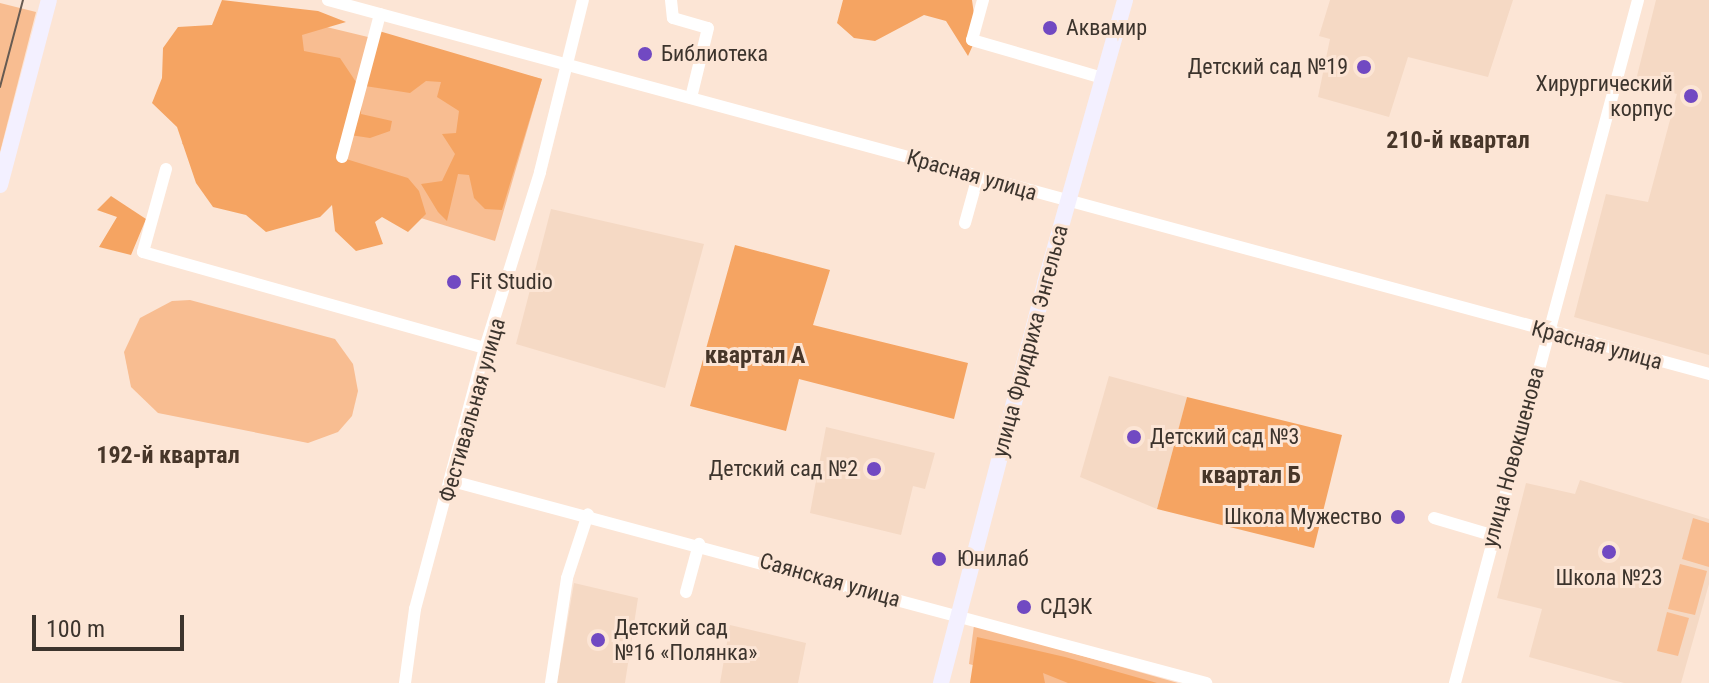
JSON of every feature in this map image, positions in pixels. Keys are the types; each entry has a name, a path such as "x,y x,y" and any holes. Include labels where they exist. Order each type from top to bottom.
{"street":[{"path":"0,185 49,0"},
{"name":"Красная улица","path":"328,0 1709,374"},
{"name":"Фестивальная улица","path":"405,683 415,609 452,481 485,348 540,172 583,0"},
{"path":"671,0 673,18 708,28 691,98"},
{"path":"983,0 972,40 1103,78"},
{"name":"улица Фридриха Энгельса","path":"941,683 1067,202 1125,0"},
{"name":"улица Новокшенова","path":"1455,683 1491,535 1638,0"},
{"path":"342,157 380,14"},
{"path":"166,169 143,252 485,348"},
{"path":"965,223 978,176"},
{"name":"Саянская улица","path":"452,481 588,514 1206,683"},
{"path":"551,683 567,578 588,514"},
{"path":"1434,518 1491,535"},
{"path":"686,592 699,544"}],"shaded area":[{"path":"222,0 318,11 346,22 302,35 304,51 340,58 362,91 361,114 392,121 390,131 370,138 350,135 346,159 408,178 419,191 426,214 408,232 382,217 375,222 383,244 356,251 335,231 332,205 320,217 266,232 246,215 213,207 196,183 177,127 152,103 162,78 163,48 178,27 212,25"},
{"path":"843,0 972,0 977,36 968,56 946,21 924,15 875,41 854,38 837,23"},
{"name":"Детский сад №19","path":"1330,0 1513,0 1488,77 1408,57 1389,117 1318,97 1330,39 1319,36"},
{"path":"1656,0 1709,0 1709,355 1574,317 1606,194 1648,202 1677,94 1635,84"},
{"path":"223,2 542,79 495,241 182,144"},
{"path":"0,3 36,12 0,152"},
{"path":"379,31 542,79 502,210 485,209 474,198 469,175 458,174 447,221 438,212 421,184 442,181 455,154 442,134 456,133 459,111 437,97 441,82 426,81 410,93 365,86"},
{"path":"111,196 146,219 131,255 99,247 117,217 97,210"},
{"path":"551,209 704,244 665,388 516,344"},
{"path":"735,245 830,270 813,325 968,363 954,419 799,379 786,431 690,406"},
{"path":"190,300 335,339 353,364 358,391 352,416 338,432 308,443 158,413 131,387 124,352 140,318 172,301"},
{"name":"Детский сад №3","path":"1109,376 1187,397 1157,509 1080,477"},
{"path":"1187,397 1342,435 1314,548 1157,509"},
{"name":"Детский сад №2","path":"826,427 935,453 925,489 913,486 901,535 810,513"},
{"name":"Школа №23","path":"1580,480 1709,519 1709,584 1681,683 1624,683 1529,657 1542,609 1497,598 1526,483 1575,494"},
{"path":"1693,518 1709,523 1709,567 1682,559"},
{"path":"1680,564 1707,571 1695,615 1668,609"},
{"name":"Детский сад №16 «Полянка»","path":"574,583 638,598 625,683 557,683"},
{"path":"1667,612 1689,618 1678,656 1657,651"},
{"path":"730,625 806,643 798,683 720,683"},
{"path":"974,625 1178,683 1040,683 969,664"},
{"path":"977,637 1065,657 1157,683 1068,683 1043,673 1045,683 970,683"}],"tram line":[{"path":"0,87 23,0"}],"place":[{"name":"Аквамир","path":"1050,28"},
{"name":"Библиотека","path":"645,54"},
{"name":"Детский сад №19","path":"1364,67"},
{"name":"Хирургический корпус","path":"1691,96"},
{"name":"Fit Studio","path":"454,282"},
{"name":"Детский сад №3","path":"1134,437"},
{"name":"Детский сад №2","path":"874,469"},
{"name":"Школа Мужество","path":"1398,517"},
{"name":"Школа №23","path":"1609,552"},
{"name":"Юнилаб","path":"939,559"},
{"name":"СДЭК","path":"1024,607"},
{"name":"Детский сад №16 «Полянка»","path":"598,640"}],"district":[{"name":"210-й квартал","path":"1458,141"},
{"name":"квартал А","path":"755,356"},
{"name":"192-й квартал","path":"168,456"},
{"name":"квартал Б","path":"1251,476"}]}
